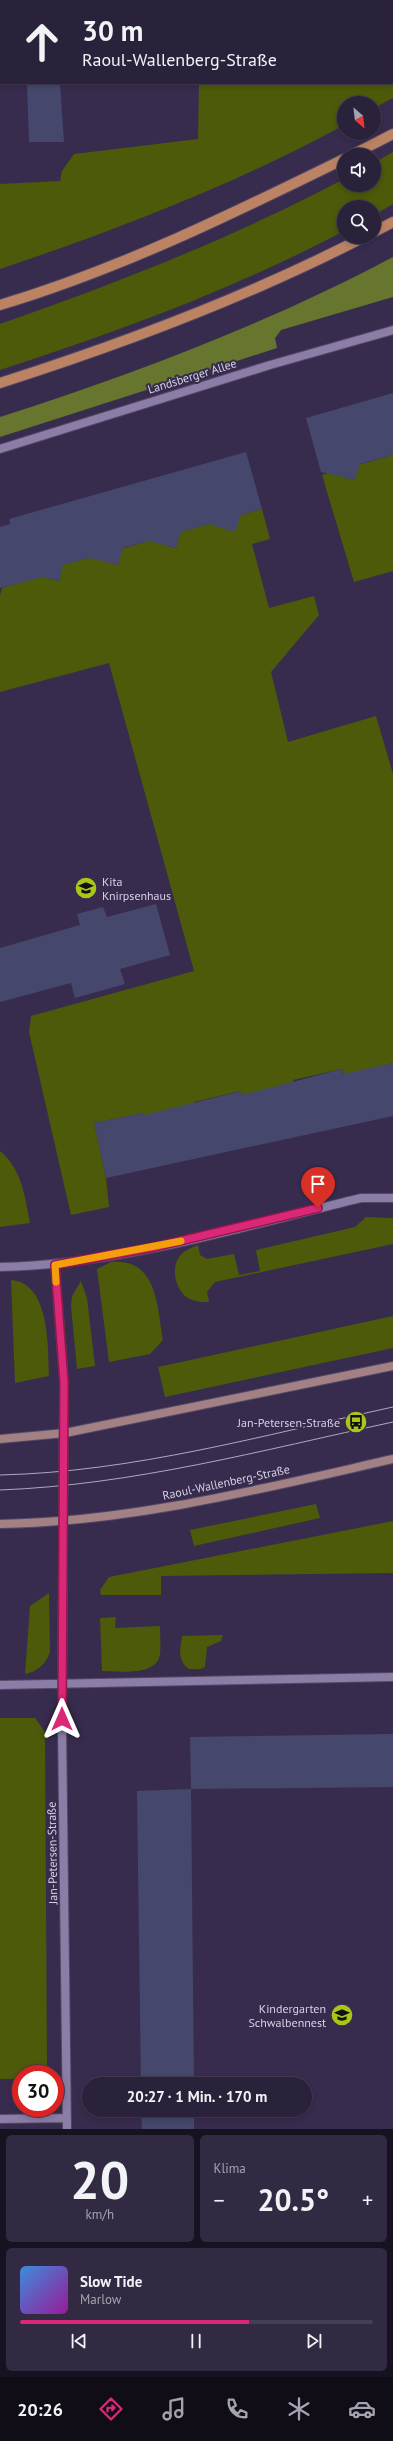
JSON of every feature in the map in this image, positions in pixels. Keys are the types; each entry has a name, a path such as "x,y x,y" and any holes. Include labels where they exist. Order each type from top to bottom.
{"main road":[{"path":"366,148 393,134"},
{"path":"0,305 44,292 200,230 337,162"},
{"path":"381,228 393,222"},
{"path":"0,383 72,360 231,300 349,244"},
{"path":"0,1438 65,1433 393,1366"},
{"name":"Raoul-Wallenberg-Straße","path":"0,1524 62,1520 174,1506 393,1458"}],"street":[{"name":"Landsberger Allee","path":"0,449 270,365 393,330"},
{"path":"0,1267 55,1265 155,1247 361,1198 393,1198"},
{"path":"55,1265 64,1382 65,1433 62,1520"},
{"name":"Jan-Petersen-Straße","path":"62,1520 62,1685 67,2129"},
{"path":"0,1685 62,1685 172,1681 393,1677"},
{"path":"0,2119 67,2118"}],"green space":[{"path":"199,84 393,84 393,98 381,104 381,96 337,96 337,129 261,167 132,222 0,269 0,184 60,181 62,171 74,154 198,139"},
{"path":"393,152 393,204 381,211 381,200 337,200 337,234 260,272 175,308 132,325 0,370 0,324 88,292 218,240 337,182 337,192 381,192 381,159"},
{"path":"393,257 393,297 281,330 275,338 277,348 0,437 0,417 50,401 200,346 299,304"},
{"path":"393,455 393,571 354,582 322,475 348,467 346,478 355,480 358,465"},
{"path":"262,509 270,539 252,544 269,608 314,596 319,615 271,672 288,742 376,716 393,774 393,1063 344,1075 342,1069 293,1080 293,1083 243,1096 241,1091 194,1102 194,1104 144,1117 143,1113 94,1123 106,1178 109,1207 71,1215 29,1032 31,1016 194,971 109,663 0,692 0,595 2,588 53,571 50,579 59,581 62,565 107,553 108,562 118,565 121,549 166,536 170,538 167,546 176,548 180,532"},
{"path":"0,1151 13,1166 18,1175 24,1194 30,1223 0,1227"},
{"path":"366,1217 393,1218 393,1244 215,1282 207,1292 209,1302 201,1302 188,1298 179,1289 175,1276 176,1263 179,1257 186,1251 198,1245 200,1255 207,1259 234,1254 239,1275 260,1271 256,1250 355,1227"},
{"path":"111,1262 126,1263 138,1268 147,1276 156,1300 163,1340 150,1354 109,1362 97,1269"},
{"path":"11,1280 24,1284 33,1292 40,1304 47,1334 49,1376 15,1383"},
{"path":"81,1281 87,1298 95,1366 77,1369 71,1306 72,1296"},
{"path":"393,1316 393,1348 165,1397 158,1367"},
{"path":"316,1504 320,1518 194,1546 190,1530"},
{"path":"393,1521 393,1573 161,1576 161,1595 101,1595 100,1590 109,1577"},
{"path":"49,1593 50,1652 40,1667 25,1674 30,1606"},
{"path":"116,1617 115,1628 160,1626 160,1654 157,1661 152,1666 145,1669 127,1672 102,1671 100,1618"},
{"path":"223,1635 221,1641 207,1647 205,1667 201,1669 189,1669 185,1666 180,1654 182,1636"},
{"path":"0,1718 35,1718 45,1732 47,2065 12,2065 12,2079 0,2079"}],"building":[{"path":"27,84 60,84 64,142 29,142"},
{"path":"393,393 393,455 360,464 355,480 321,472 306,418"},
{"path":"246,452 262,509 241,515 235,532 209,524 181,532 176,548 149,541 123,548 118,565 89,558 63,565 59,581 43,577 0,588 0,527 10,524 9,519"},
{"path":"156,904 170,955 120,969 125,984 75,998 71,983 0,1002 0,948 80,925 77,914 103,907 107,917"},
{"path":"393,1063 393,1116 106,1178 94,1123 143,1113 144,1115 242,1091 242,1095 342,1069 343,1074"},
{"path":"393,1734 393,1787 191,1789 190,1737"},
{"path":"191,1789 194,2077 141,2077 137,1791"},
{"path":"141,2117 194,2117 194,2129 142,2129"}],"tram line":[{"path":"0,1475 50,1472 149,1460 247,1440 393,1407"},
{"path":"0,1490 50,1487 149,1474 247,1455 393,1422"}],"slow traffic":[{"path":"56,1282 55,1265 181,1241"}],"place":[{"name":"Kita Knirpsenhaus","path":"86,888"},
{"name":"Jan-Petersen-Straße","path":"356,1422"},
{"name":"Kindergarten Schwalbennest","path":"342,2015"}],"route":[{"path":"62,1719 62,1520 65,1433 64,1382 55,1265 155,1247 318,1208"}]}
